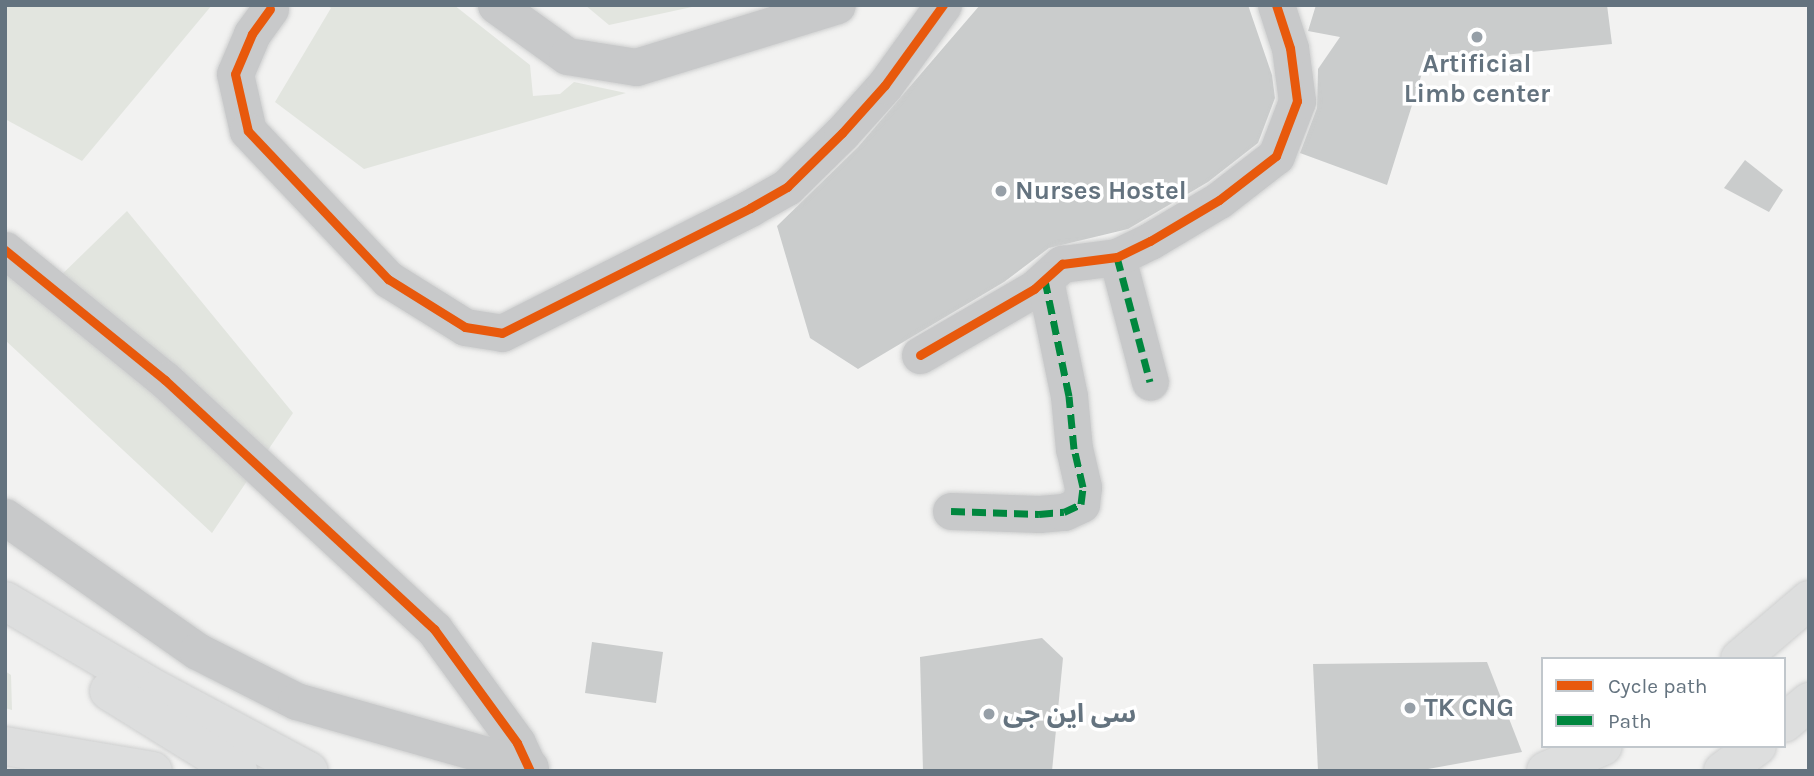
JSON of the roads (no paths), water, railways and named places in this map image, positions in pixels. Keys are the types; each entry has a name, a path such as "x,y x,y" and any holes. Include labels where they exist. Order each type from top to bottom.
{"main road":[{"path":"1742,657 1809,600"},
{"path":"5,601 157,690 309,771"},
{"path":"5,628 238,771"},
{"path":"1786,721 1809,702"},
{"path":"5,746 139,768"},
{"path":"1546,771 1598,748"},
{"path":"1723,771 1756,748"},
{"path":"1749,771 1758,748"}],"street":[{"path":"496,5 567,56 636,67 837,5"},
{"path":"270,9 252,34 235,74 247,131 388,279 465,327 502,333 787,187 886,85 943,5"},
{"path":"919,355 1034,289 1062,264 1117,257 1219,200 1276,156 1297,101 1290,48 1276,5"},
{"path":"5,250 166,380 434,629 517,743 530,769"},
{"path":"1117,257 1150,382"},
{"path":"951,511 1039,514 1064,512 1081,504 1083,487 1074,449 1069,396 1045,280"},
{"path":"5,517 197,651 296,701 530,769"}],"place":[{"name":"Artificial Limb center","path":"1477,37"},
{"name":"Nurses Hostel","path":"1001,191"},
{"name":"TK CNG","path":"1410,708"},
{"name":"سی این جی","path":"989,714"}]}
